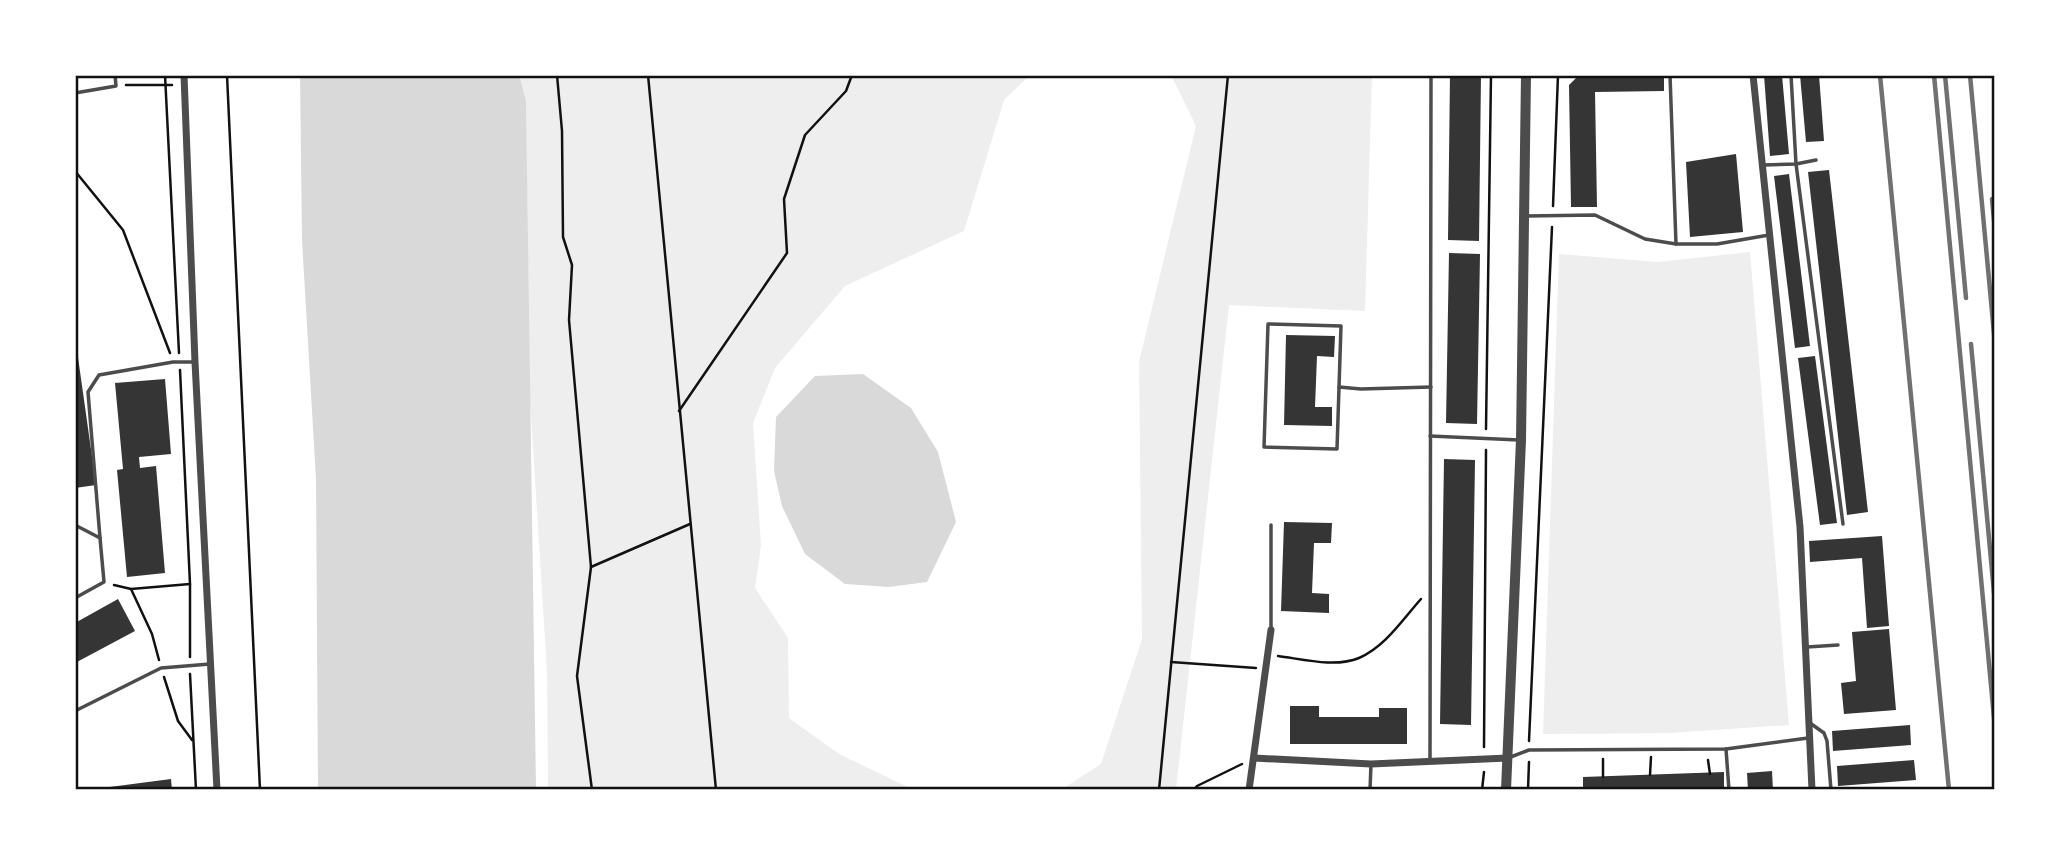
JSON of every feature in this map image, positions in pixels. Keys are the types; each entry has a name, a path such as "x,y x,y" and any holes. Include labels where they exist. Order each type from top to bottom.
{"street":[{"path":"184,75 195,362 217,790"},
{"path":"1506,790 1521,440 1526,75"},
{"path":"1753,75 1800,527 1812,790"},
{"path":"1249,790 1271,630"},
{"path":"1254,758 1371,764 1508,758"}],"lane":[{"path":"75,93 116,86 114,75"},
{"path":"1430,762 1431,75"},
{"path":"1670,75 1676,244"},
{"path":"1791,75 1796,164 1843,524"},
{"path":"1764,165 1816,160"},
{"path":"1525,216 1595,215 1646,239 1676,244 1717,244 1771,234"},
{"path":"1268,324 1341,326 1339,387 1337,449 1264,447 1268,324"},
{"path":"75,597 104,582 88,392 99,375 173,362 195,362"},
{"path":"1339,387 1431,387"},
{"path":"1430,436 1521,440"},
{"path":"75,525 100,538"},
{"path":"1271,525 1271,630"},
{"path":"1807,647 1838,645"},
{"path":"75,711 161,668 212,664"},
{"path":"1808,722 1824,733 1827,741 1831,790"},
{"path":"1508,758 1529,750 1726,749 1808,738"},
{"path":"1726,749 1729,790"},
{"path":"1370,790 1371,764"}],"path":[{"path":"165,75 190,584 190,665 196,790"},
{"path":"227,75 260,790"},
{"path":"557,75 562,131 563,237 572,265 569,320 591,567 577,676 593,790"},
{"path":"648,75 716,790"},
{"path":"679,411 787,253 784,200 805,135 846,91 852,75"},
{"path":"1159,790 1228,75"},
{"path":"1528,790 1558,75"},
{"path":"116,86 184,85"},
{"path":"75,172 123,230 173,362"},
{"path":"591,567 690,524"},
{"path":"104,582 131,589 190,584"},
{"path":"1268,654 1337,662 1357,659 1380,644 1430,589"},
{"path":"1171,662 1266,669"},
{"path":"1650,775 1651,749"},
{"path":"1707,749 1710,774"},
{"path":"1603,750 1603,777"},
{"path":"1194,790 1197,786 1254,758"}],"shaded area":[{"path":"300,75 519,75 526,101 536,790 318,790 316,479 302,240"},
{"path":"518,75 1030,75 1004,100 964,231 845,286 775,368 753,423 761,545 755,588 788,638 789,718 839,754 914,790 548,790 547,671 530,400 526,106"},
{"path":"1171,75 1372,75 1365,311 1229,305 1176,790 1061,790 1101,764 1142,639 1139,362 1196,126"},
{"path":"1750,252 1789,725 1670,733 1543,734 1559,254 1658,262"},
{"path":"863,374 911,408 938,452 956,522 927,582 889,587 845,584 805,554 782,506 774,471 776,417 815,376"}],"building":[{"path":"1450,75 1481,75 1479,241 1448,240"},
{"path":"1579,75 1664,75 1664,91 1595,92 1597,207 1571,207 1569,85"},
{"path":"1764,75 1782,75 1789,154 1770,156"},
{"path":"1800,75 1819,75 1824,141 1806,142"},
{"path":"1736,154 1743,232 1690,237 1686,162"},
{"path":"1829,170 1868,512 1847,515 1808,172"},
{"path":"1789,174 1810,346 1795,348 1774,176"},
{"path":"1449,253 1480,254 1477,424 1446,423"},
{"path":"1286,335 1335,336 1334,357 1317,356 1315,407 1332,407 1332,426 1284,425"},
{"path":"75,336 96,485 75,488"},
{"path":"1815,356 1837,523 1820,525 1798,358"},
{"path":"165,379 171,454 139,457 140,468 156,466 165,573 127,577 117,470 123,469 115,383"},
{"path":"1444,459 1475,460 1471,725 1440,724"},
{"path":"1284,522 1332,523 1331,543 1314,543 1312,593 1329,594 1329,613 1281,611"},
{"path":"1882,536 1889,626 1867,628 1862,558 1810,562 1809,541"},
{"path":"118,599 135,631 75,663 75,623"},
{"path":"1889,629 1896,710 1844,714 1841,683 1856,681 1852,632"},
{"path":"1290,706 1319,706 1319,717 1379,717 1379,708 1407,708 1407,744 1290,744"},
{"path":"1910,725 1911,745 1833,751 1832,731"},
{"path":"1914,760 1916,780 1838,786 1837,766"},
{"path":"1772,771 1773,790 1748,790 1747,773"},
{"path":"1724,772 1724,790 1583,790 1583,777"},
{"path":"171,779 172,790 102,790 102,788"}],"railway":[{"path":"1880,75 1949,790"},
{"path":"1934,75 1995,728"},
{"path":"1945,75 1966,298"},
{"path":"1970,75 1995,344"},
{"path":"1992,199 1995,230"},
{"path":"1971,344 1995,603"}]}
